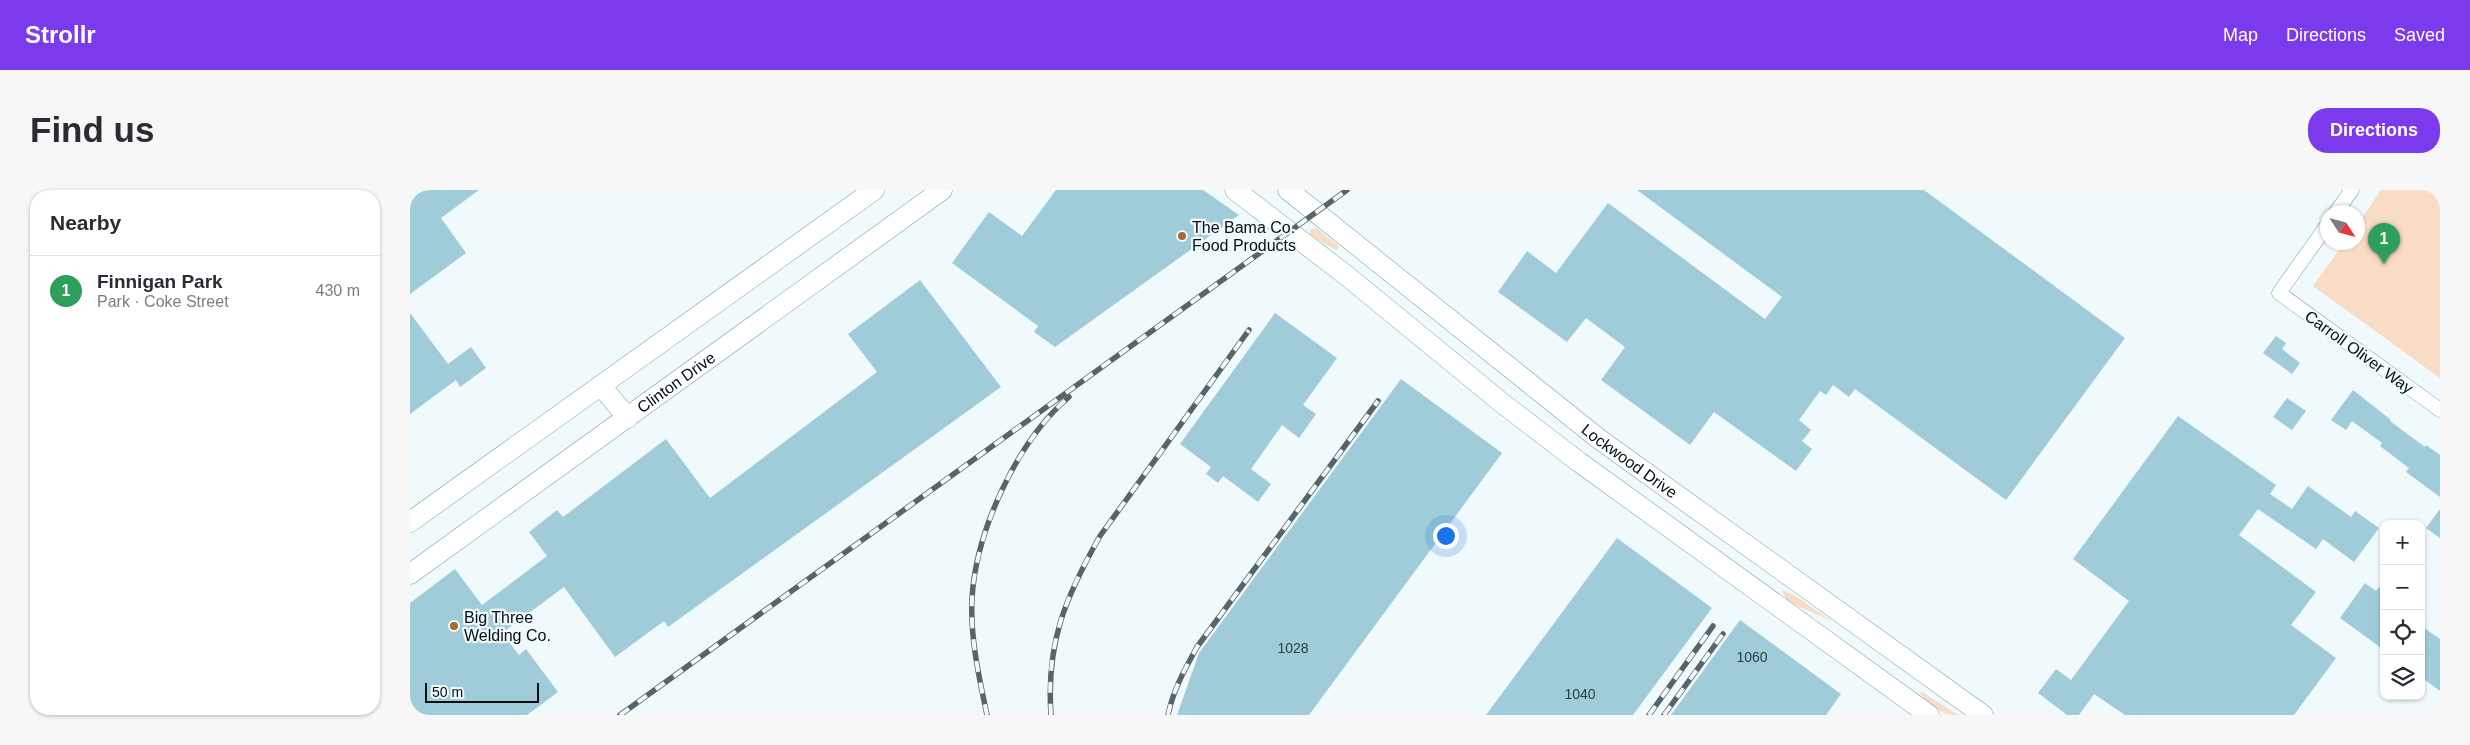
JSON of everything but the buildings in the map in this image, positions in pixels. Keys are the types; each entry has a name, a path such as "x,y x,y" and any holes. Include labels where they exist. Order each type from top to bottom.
{"main road":[{"path":"410,522 874,190"},
{"name":"Clinton Drive","path":"410,574 942,190"},
{"name":"Lockwood Drive","path":"1236,190 1347,276 1579,462 1929,715"},
{"name":"Lockwood Drive","path":"1288,190 1599,438 1983,715"},
{"path":"601,386 628,418"}],"street":[{"path":"2341,205 2352,190"},
{"name":"Carroll Oliver Way","path":"2320,235 2279,293 2440,410"}],"shaded area":[{"path":"2381,190 2440,190 2440,378 2313,286 2339,250 2365,250 2365,214"},
{"path":"1316,228 1338,245 1338,249 1336,250 1310,235 1310,230"},
{"path":"1782,590 1794,595 1832,621 1791,603 1786,599"},
{"path":"1922,692 1958,715 1947,714 1932,706 1920,694"}],"railway":[{"path":"620,715 1347,190"},
{"path":"1051,715 1050,689 1055,643 1060,622 1077,580 1100,536 1249,330"},
{"path":"987,715 972,628 972,598 975,572 991,517 1002,489 1032,438 1069,397"},
{"path":"1168,715 1176,688 1197,647 1378,401"},
{"path":"1649,715 1713,626"},
{"path":"1664,715 1723,634"}],"place":[{"name":"The Bama Co. Food Products","path":"1182,236"},
{"name":"Finnigan Park","path":"2384,264"},
{"name":"Big Three Welding Co.","path":"454,626"}]}
